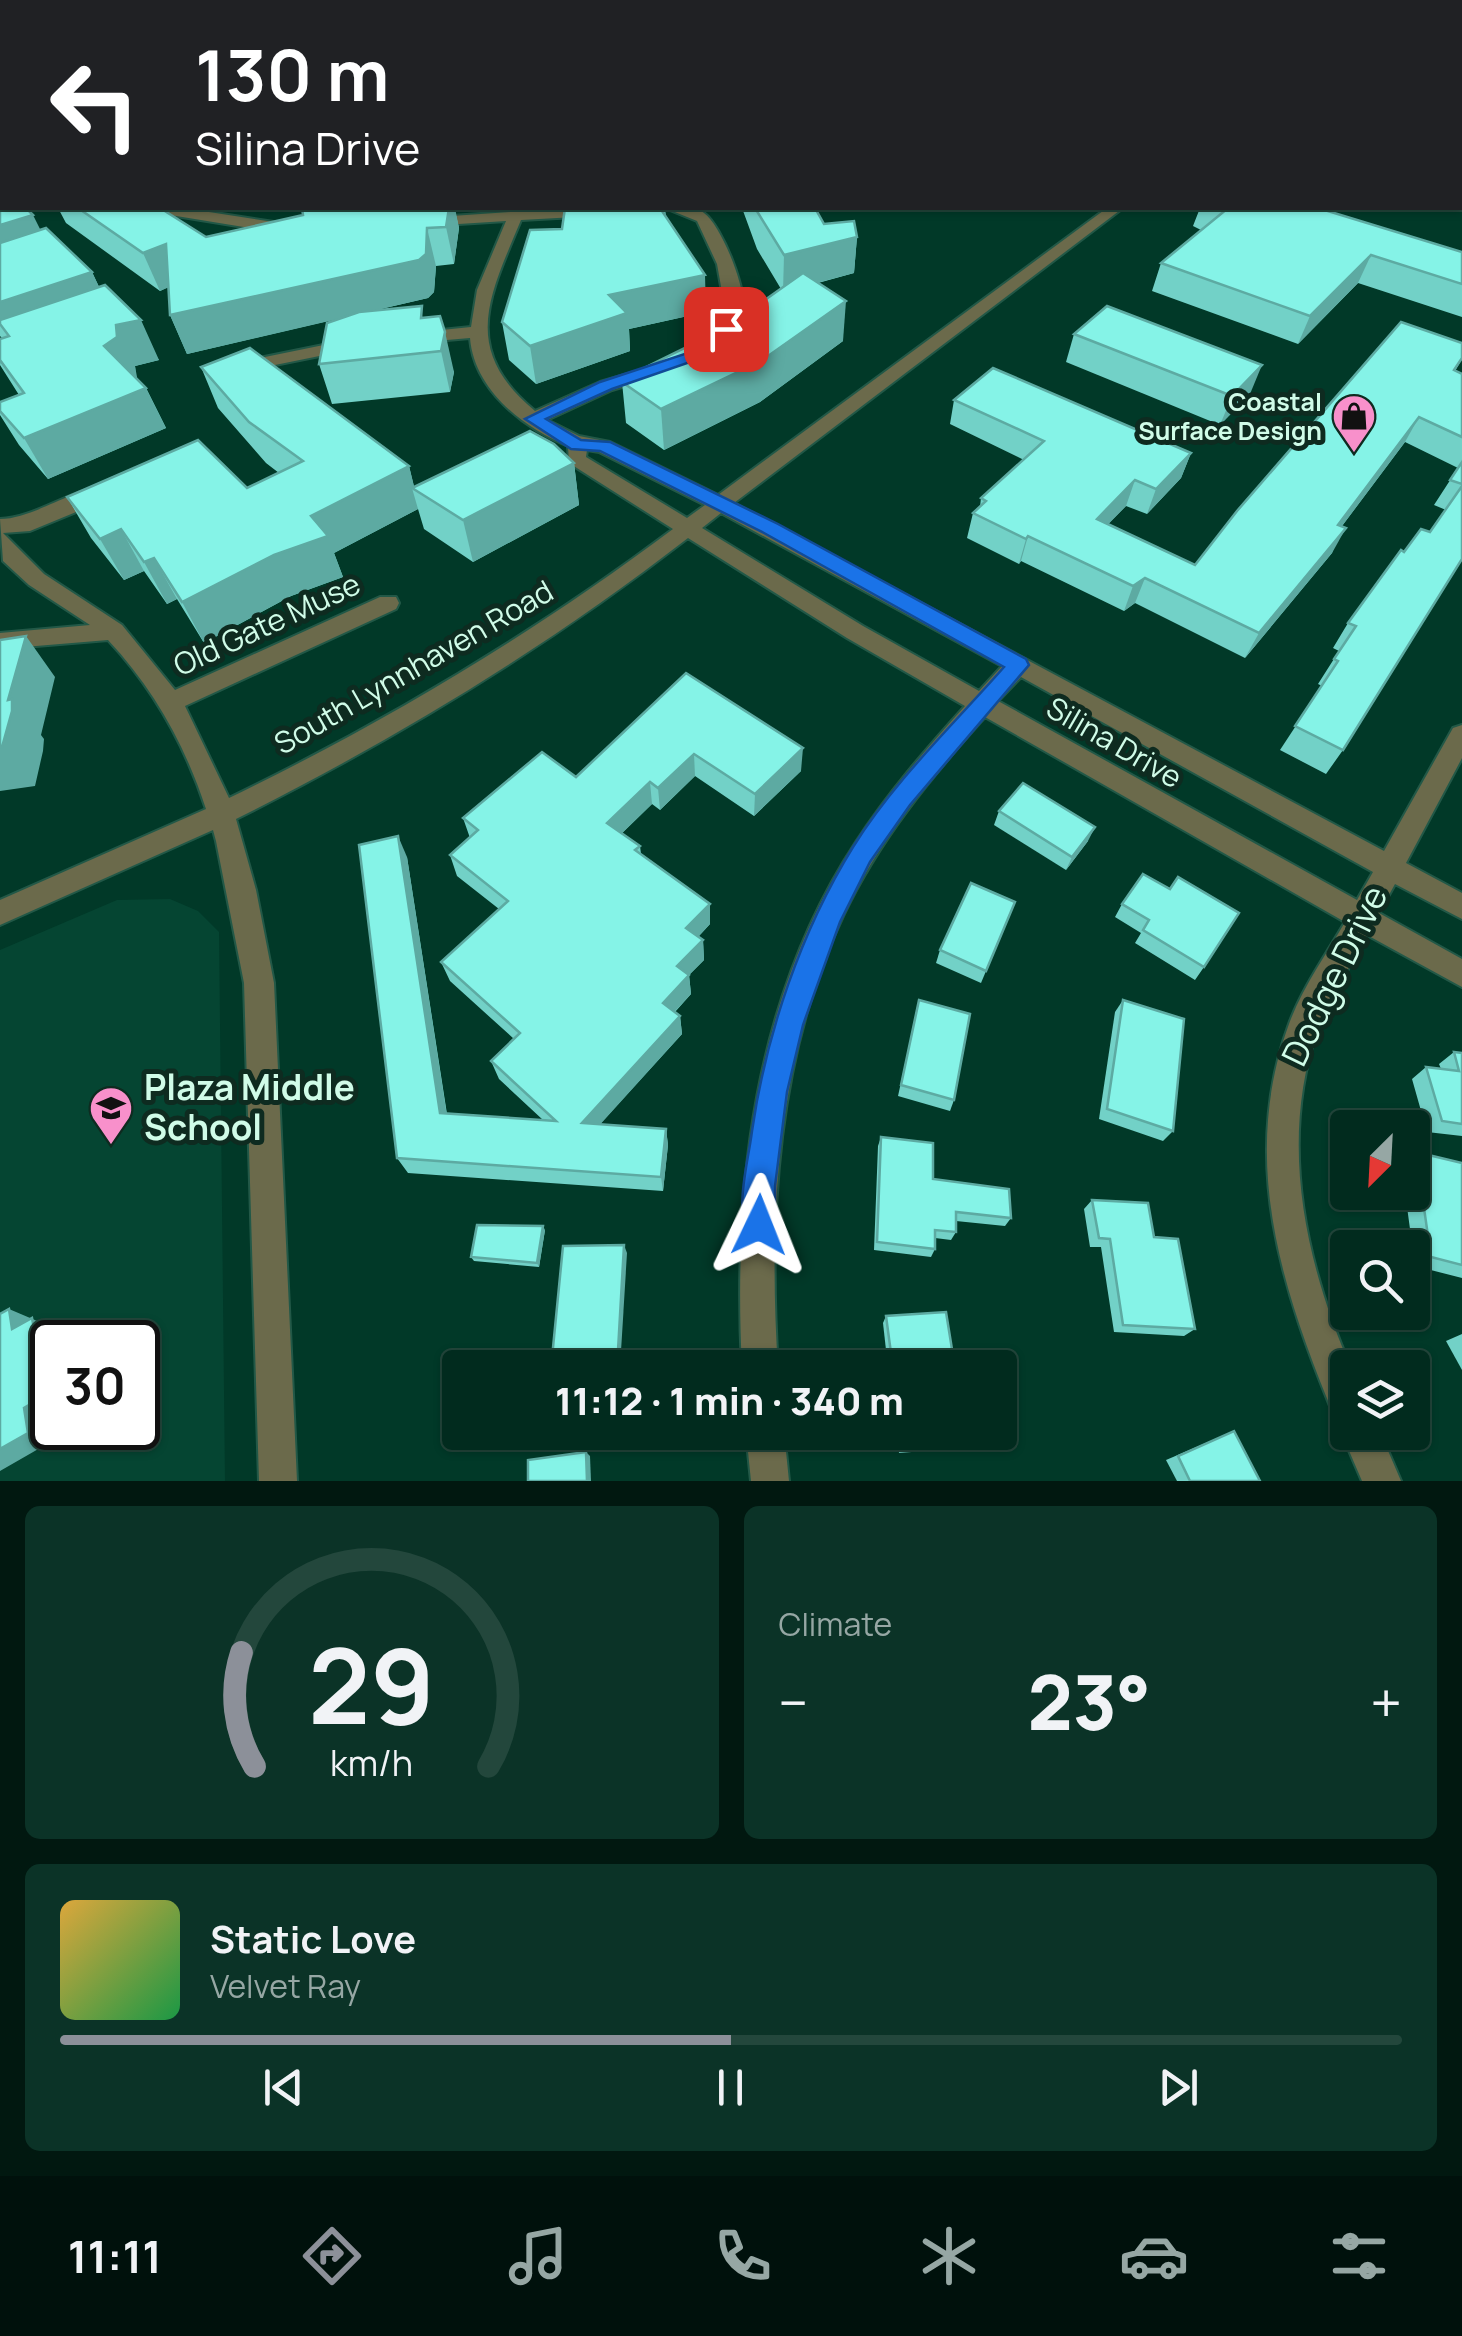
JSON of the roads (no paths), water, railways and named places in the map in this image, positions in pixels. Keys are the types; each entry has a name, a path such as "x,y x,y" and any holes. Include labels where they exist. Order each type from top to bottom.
{"street":[{"path":"173,210 235,224 310,228"},
{"path":"235,224 255,210"},
{"path":"404,222 583,210"},
{"path":"533,419 606,386 693,356 726,329 735,314 736,296 707,222 687,210"},
{"name":"South Lynnhaven Road","path":"0,913 218,816 473,678 558,624 687,531 1113,210"},
{"path":"518,212 486,286 477,332 486,369 498,388 533,419 578,446"},
{"path":"224,371 316,349 477,332"},
{"name":"Silina Drive","path":"1462,907 720,504 604,446 578,446 576,459 687,531 980,704 1462,974"},
{"path":"0,526 24,526 116,488"},
{"path":"3,551 32,580 85,608 114,631 172,702 203,763 250,916 258,983 278,1481"},
{"name":"Old Gate Muse","path":"172,702 388,603"},
{"path":"0,641 114,631"},
{"path":"760,1350 760,1186 772,1092 789,1025 828,920 862,854 902,798 980,704 1018,665"},
{"name":"Dodge Drive","path":"1330,1365 1294,1256 1280,1179 1279,1115 1294,1047 1358,919 1462,736"},
{"path":"767,1450 770,1481"},
{"path":"1368,1450 1382,1481"}],"place":[{"name":"Coastal Surface Design","path":"1354,454"},
{"name":"Plaza Middle School","path":"111,1146"}]}
